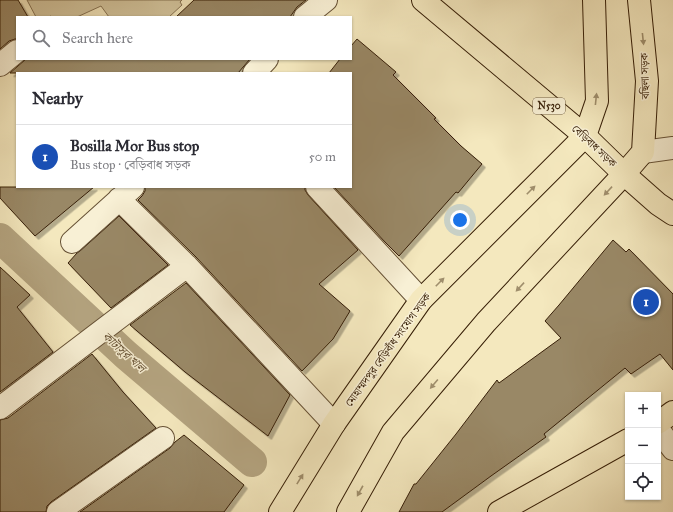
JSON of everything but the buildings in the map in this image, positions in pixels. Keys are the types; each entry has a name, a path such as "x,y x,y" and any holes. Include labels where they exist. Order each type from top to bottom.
{"main road":[{"name":"বেড়িবাধ সড়ক","path":"423,0 585,136 624,174 658,204 673,214"},
{"path":"585,136 597,101 594,0"},
{"name":"বছিলা সড়ক","path":"639,0 647,81 643,152"},
{"name":"মোহাম্মদপুর বেড়িবাঁধ সংযোগ সড়ক","path":"280,512 334,424 422,300 585,136"},
{"path":"348,512 393,432 486,322 643,152"},
{"path":"661,421 673,412"},
{"path":"499,512 625,442"}],"street":[{"path":"306,16 326,0"},
{"path":"0,65 16,52"},
{"path":"255,72 266,60"},
{"path":"643,152 673,148"},
{"path":"318,188 422,300"},
{"path":"72,242 126,193 187,266 334,424"},
{"path":"0,408 187,266"},
{"path":"661,433 673,449"},
{"path":"58,512 163,438"}],"shaded area":[{"path":"27,0 182,0 180,2 182,5 170,16 108,16 101,6 79,16 35,16"}],"waterway":[{"name":"কাটাসুর খাল","path":"0,238 126,355 252,462"}],"place":[{"name":"Bosilla Mor Bus stop","path":"646,302"}]}
